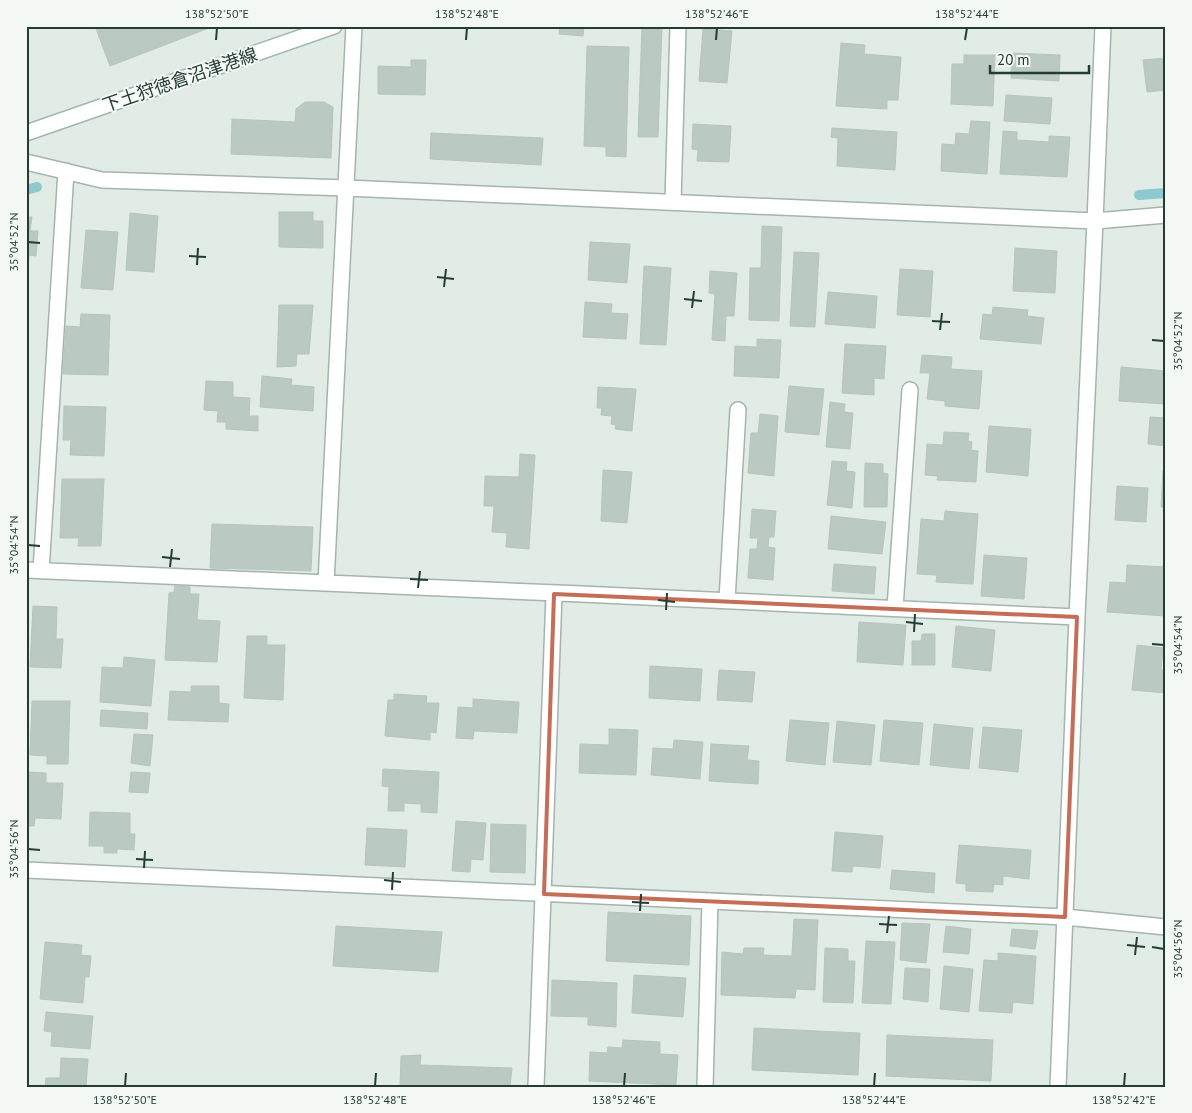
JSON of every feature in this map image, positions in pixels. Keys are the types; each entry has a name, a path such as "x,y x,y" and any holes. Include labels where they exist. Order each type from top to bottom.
{"street":[{"name":"下土狩徳倉沼津港線","path":"26,133 334,26"},
{"path":"326,582 354,26"},
{"path":"673,202 678,26"},
{"path":"1058,1087 1103,26"},
{"path":"26,162 102,180 347,188 1095,221 1166,215"},
{"path":"66,171 34,570 1077,617"},
{"path":"896,608 910,390"},
{"path":"727,600 738,410"},
{"path":"536,1087 554,594"},
{"path":"26,870 1065,917 1166,927"},
{"path":"705,1087 710,901"}],"highlighted area":[{"path":"554,594 1077,617 1065,917 544,894"}],"building":[{"path":"95,26 214,26 110,66"},
{"path":"560,26 584,26 583,36 559,34"},
{"path":"642,26 662,26 658,137 638,137"},
{"path":"703,29 732,31 727,83 699,81"},
{"path":"841,43 865,45 864,54 901,57 898,100 887,100 887,109 836,106"},
{"path":"587,46 629,47 626,157 606,156 606,147 584,146"},
{"path":"1012,53 1060,55 1059,81 1011,78"},
{"path":"964,55 995,55 993,106 951,104 952,64 964,64"},
{"path":"1166,58 1166,90 1147,92 1143,60"},
{"path":"411,60 426,60 425,95 378,94 378,66 411,67"},
{"path":"1006,95 1052,98 1050,124 1004,121"},
{"path":"305,102 324,102 333,107 331,158 231,154 232,119 295,122 296,109"},
{"path":"971,121 990,122 987,174 941,171 942,144 955,145 956,133 969,134"},
{"path":"693,124 731,126 729,162 697,161 698,150 692,149"},
{"path":"832,128 897,132 895,170 837,166 838,138 831,137"},
{"path":"1003,131 1017,132 1017,140 1049,142 1049,136 1070,137 1067,177 1000,174"},
{"path":"431,133 543,138 541,165 430,159"},
{"path":"279,212 313,212 313,221 323,221 323,248 279,247"},
{"path":"130,213 158,216 154,272 126,270"},
{"path":"26,217 32,217 30,231 38,231 36,256 29,255 28,273 26,273"},
{"path":"762,226 782,227 779,321 749,320 750,268 761,268"},
{"path":"86,230 118,232 113,290 81,288"},
{"path":"590,242 630,244 627,283 588,280"},
{"path":"1015,248 1057,251 1055,293 1013,291"},
{"path":"794,252 819,253 815,327 790,326"},
{"path":"644,266 671,268 666,345 640,344"},
{"path":"900,269 933,271 930,317 897,315"},
{"path":"710,271 737,273 734,316 726,316 725,341 712,340 715,294 709,293"},
{"path":"828,292 877,296 875,328 825,324"},
{"path":"585,302 612,304 611,313 628,314 626,339 583,337"},
{"path":"279,305 313,305 309,354 297,354 296,366 277,367"},
{"path":"993,307 1028,310 1027,316 1044,318 1041,344 980,339 983,314 992,315"},
{"path":"81,314 110,315 108,375 63,374 66,326 80,327"},
{"path":"757,339 781,340 779,378 734,376 735,346 757,347"},
{"path":"845,344 886,346 884,379 874,378 874,395 842,393"},
{"path":"922,355 952,357 951,369 982,371 979,409 945,406 945,401 927,399 930,373 920,373"},
{"path":"1121,367 1166,371 1166,404 1119,401"},
{"path":"262,376 292,379 291,385 314,387 313,411 260,407"},
{"path":"206,381 233,382 233,397 250,398 249,416 258,416 258,431 226,429 226,422 217,422 218,411 204,410"},
{"path":"789,386 824,389 819,435 785,432"},
{"path":"598,387 636,389 632,431 615,429 616,425 611,424 612,416 601,415 602,408 597,408"},
{"path":"830,402 845,404 844,412 853,413 850,449 826,447"},
{"path":"64,406 106,407 104,456 70,455 71,440 63,440"},
{"path":"760,414 778,416 774,476 748,473 751,433 758,433"},
{"path":"1150,417 1166,418 1166,446 1148,444"},
{"path":"989,426 1031,429 1028,476 986,472"},
{"path":"944,432 969,433 968,441 972,442 971,450 978,451 976,482 937,480 938,476 925,475 927,444 943,445"},
{"path":"520,454 535,455 529,549 506,547 507,533 492,532 494,506 484,506 485,476 519,477"},
{"path":"832,461 847,462 846,471 855,472 852,508 827,505"},
{"path":"865,463 883,464 883,473 888,474 887,507 864,507"},
{"path":"603,470 632,472 627,523 601,521"},
{"path":"1163,471 1166,472 1166,508 1161,507"},
{"path":"62,479 104,479 101,546 78,546 79,538 60,538"},
{"path":"1117,486 1148,488 1146,522 1115,520"},
{"path":"752,509 776,511 774,537 769,537 768,547 775,548 773,580 748,578 750,549 757,549 758,538 750,538"},
{"path":"945,511 978,514 973,584 936,582 937,575 917,574 921,519 944,521"},
{"path":"831,516 886,522 882,554 828,549"},
{"path":"212,524 313,527 311,571 210,568"},
{"path":"984,555 1027,558 1024,599 981,596"},
{"path":"834,564 876,567 874,594 832,591"},
{"path":"1127,565 1166,567 1166,616 1107,612 1110,582 1126,583"},
{"path":"175,586 190,587 190,594 199,594 197,620 220,621 217,662 165,660 169,593 174,592"},
{"path":"33,606 57,607 56,639 63,639 61,668 30,667"},
{"path":"859,622 906,625 903,665 857,662"},
{"path":"956,626 995,630 991,671 952,667"},
{"path":"922,634 935,634 935,665 912,665 912,641 921,641"},
{"path":"247,636 267,636 267,645 285,645 283,700 244,698"},
{"path":"1137,645 1163,648 1161,670 1166,670 1166,693 1132,690"},
{"path":"124,657 155,660 151,706 100,702 102,667 123,668"},
{"path":"650,666 702,669 700,701 649,698"},
{"path":"719,670 755,672 752,702 717,700"},
{"path":"191,686 219,686 219,703 229,704 228,722 168,720 170,691 191,692"},
{"path":"394,694 427,696 426,703 439,703 436,733 430,732 430,740 385,736 388,700 394,700"},
{"path":"473,699 519,702 517,733 474,731 473,739 456,738 458,707 473,708"},
{"path":"32,701 70,701 68,764 47,764 47,756 30,755"},
{"path":"101,710 148,713 147,729 100,726"},
{"path":"790,720 829,723 825,765 786,761"},
{"path":"884,720 923,723 919,765 880,761"},
{"path":"837,721 875,725 871,765 833,762"},
{"path":"934,724 973,728 969,769 930,765"},
{"path":"983,727 1022,730 1018,772 979,768"},
{"path":"609,729 638,730 636,775 579,773 580,744 609,745"},
{"path":"134,734 153,735 150,766 131,763"},
{"path":"674,740 703,742 700,779 651,775 653,748 673,749"},
{"path":"711,744 749,746 747,760 759,761 758,784 709,781"},
{"path":"383,769 439,772 437,813 421,812 421,804 404,803 404,811 388,811 389,787 382,786"},
{"path":"26,772 46,773 46,783 63,783 61,819 35,818 34,826 26,826"},
{"path":"131,772 150,773 148,793 129,792"},
{"path":"90,812 130,813 130,834 135,834 134,850 117,849 117,853 104,853 104,846 89,846"},
{"path":"456,821 486,823 483,860 471,859 470,872 452,871"},
{"path":"491,824 526,825 525,873 490,872"},
{"path":"367,828 407,830 405,867 365,865"},
{"path":"835,832 883,836 880,868 853,866 852,872 832,871"},
{"path":"959,845 1031,850 1029,879 1003,876 1003,885 994,884 993,892 966,891 966,884 956,883"},
{"path":"892,870 935,873 934,893 890,889"},
{"path":"608,912 691,916 689,965 606,961"},
{"path":"794,919 818,920 815,990 796,989 795,998 721,995 722,952 743,954 744,948 764,948 763,955 792,956"},
{"path":"902,923 930,924 926,963 900,960"},
{"path":"336,926 442,932 438,972 333,966"},
{"path":"946,926 971,929 969,954 943,952"},
{"path":"1012,929 1038,931 1035,949 1010,946"},
{"path":"866,941 895,942 891,1004 862,1003"},
{"path":"45,942 82,945 81,955 91,956 89,977 85,977 83,1003 40,999"},
{"path":"825,948 848,949 848,961 855,961 853,1003 823,1002"},
{"path":"998,953 1036,956 1033,1004 1013,1002 1012,1013 979,1011 984,960 998,961"},
{"path":"944,966 973,969 969,1012 940,1009"},
{"path":"905,968 930,969 928,1002 903,999"},
{"path":"634,975 686,978 683,1017 632,1013"},
{"path":"552,980 617,983 616,1027 588,1025 588,1017 551,1016"},
{"path":"46,1012 93,1016 90,1049 51,1046 52,1032 44,1031"},
{"path":"754,1028 860,1033 858,1075 752,1070"},
{"path":"887,1035 993,1040 991,1081 886,1076"},
{"path":"623,1040 660,1042 660,1054 678,1055 676,1085 589,1081 590,1052 607,1053 608,1047 622,1048"},
{"path":"421,1055 420,1065 512,1068 510,1087 400,1087 401,1056"},
{"path":"61,1058 88,1059 86,1087 45,1087 46,1078 60,1078"}],"waterway":[{"path":"26,190 37,187"},
{"path":"1139,195 1166,193"}]}
